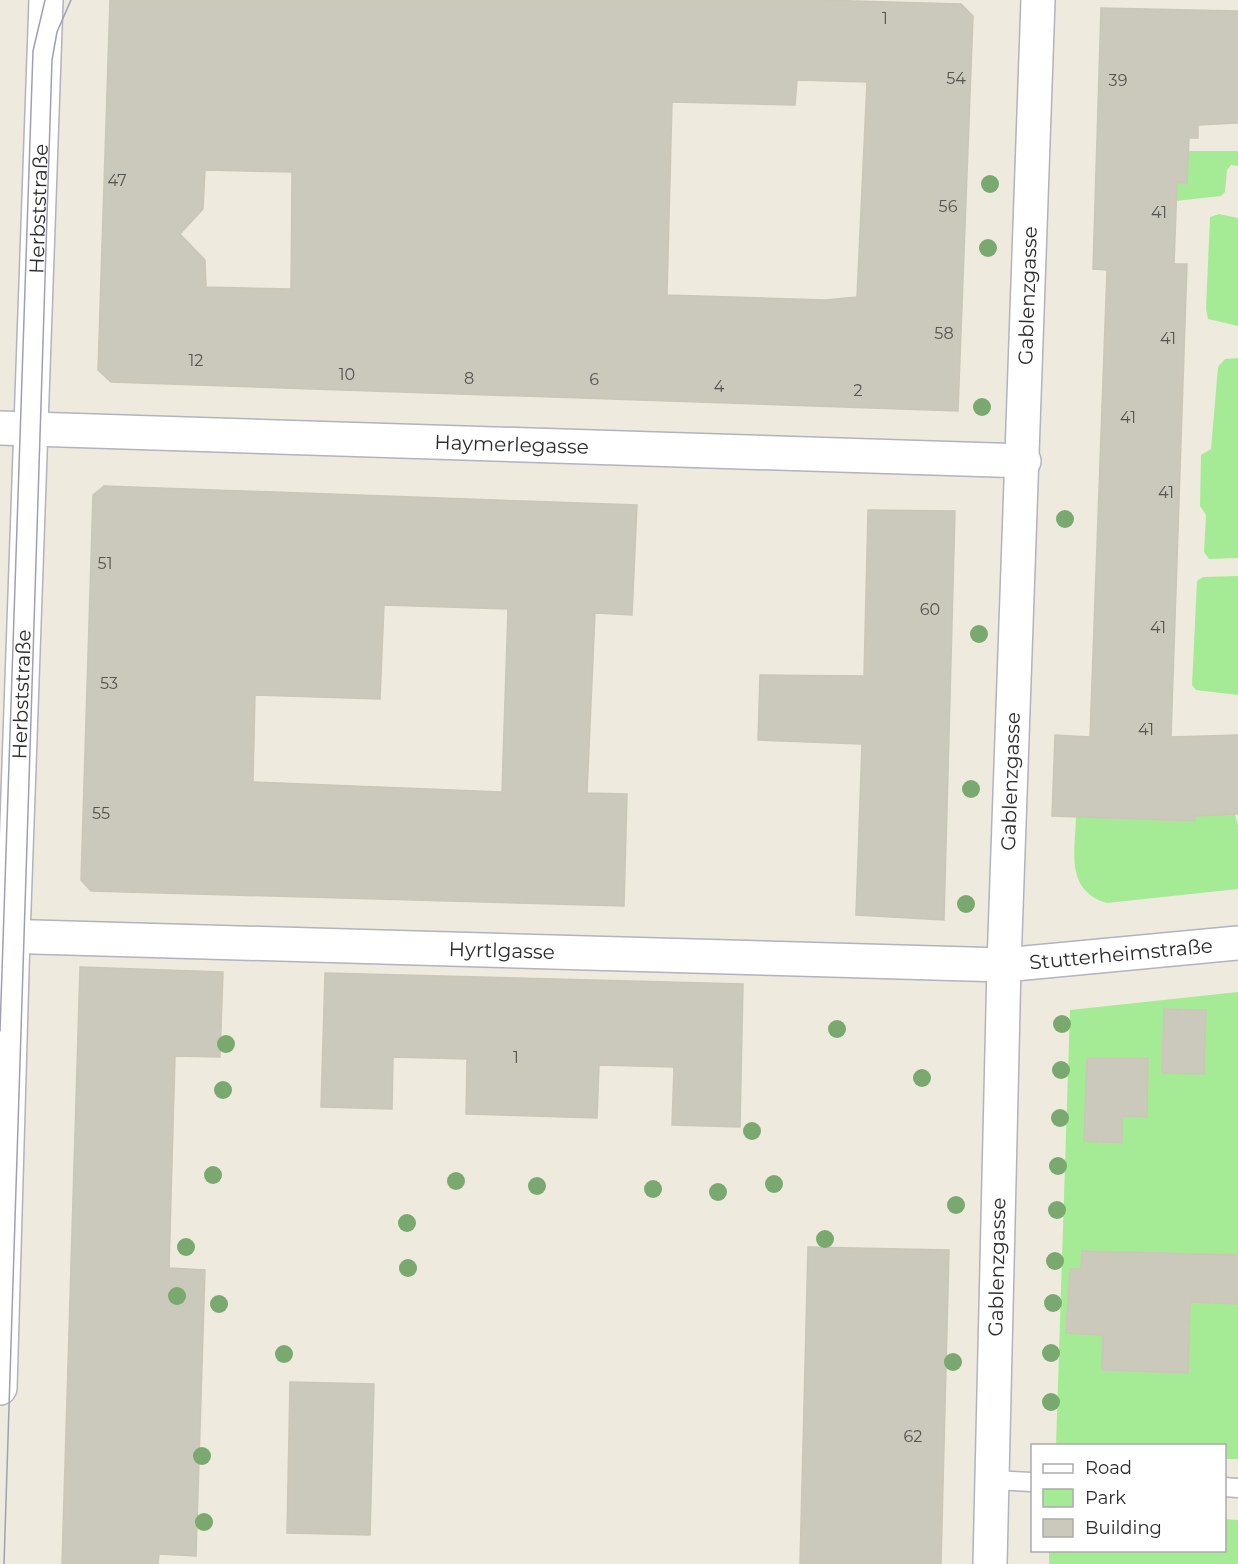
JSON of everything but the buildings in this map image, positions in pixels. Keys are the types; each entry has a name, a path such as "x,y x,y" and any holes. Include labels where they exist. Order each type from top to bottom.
{"street":[{"name":"Herbststraße","path":"0,1388 15,429 46,0"},
{"name":"Gablenzgasse","path":"990,1564 1004,965 1024,461 1038,0"},
{"name":"Haymerlegasse","path":"15,429 1024,461"},
{"name":"Hyrtlgasse","path":"6,936 1004,965"},
{"name":"Stutterheimstraße","path":"1004,965 1238,943"}],"lane":[{"path":"991,1480 1031,1482"}],"green space":[{"path":"1188,151 1238,151 1238,166 1231,165 1227,170 1225,192 1221,196 1176,201 1176,182 1186,183"},
{"path":"1219,214 1238,218 1238,326 1208,319 1206,309 1210,217"},
{"path":"1238,358 1238,558 1209,559 1204,552 1206,515 1200,506 1201,455 1211,449 1218,367 1225,359"},
{"path":"1238,576 1238,695 1196,690 1192,685 1197,581 1203,577"},
{"path":"1235,814 1238,826 1238,889 1107,903 1094,897 1078,880 1074,857 1076,817 1195,821 1195,816"},
{"path":"1238,992 1238,1459 1226,1459 1226,1444 1056,1444 1070,1010"},
{"path":"1226,1519 1238,1520 1238,1564 1049,1564 1049,1552 1226,1552"}],"tram line":[{"path":"0,1031 33,51 45,0"},
{"path":"4,1564 52,60 57,32 71,0"}]}
